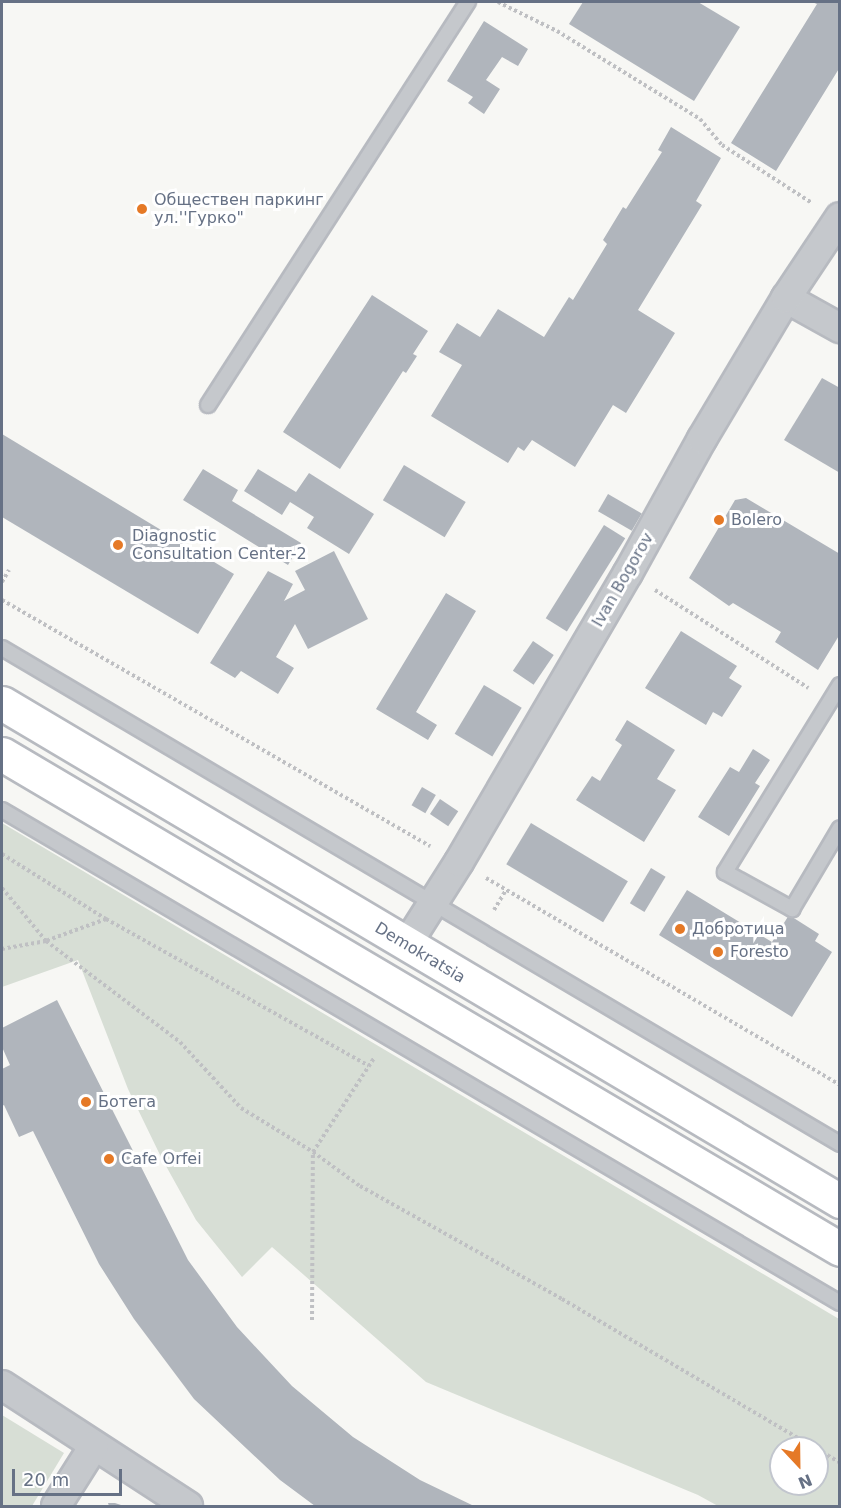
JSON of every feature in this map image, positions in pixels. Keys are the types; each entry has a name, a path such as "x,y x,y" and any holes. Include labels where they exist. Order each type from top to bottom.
{"main road":[{"name":"Demokratsia","path":"2,703 840,1201"},
{"path":"2,754 840,1249"}],"street":[{"name":"Ivan Bogorov","path":"407,944 459,862 628,573 702,438 786,298 839,218"},
{"path":"786,298 840,328"},
{"path":"2,1385 188,1506"},
{"path":"56,1506 94,1446"}],"lane":[{"path":"208,405 468,2"},
{"path":"2,648 432,905 840,1144"},
{"path":"840,685 725,873 792,909 840,828"},
{"path":"2,810 840,1304"}],"path":[{"path":"498,2 557,31 700,119 723,145 839,218"},
{"path":"2,582 9,570"},
{"path":"628,573 830,701"},
{"path":"2,600 459,862 840,1085"},
{"path":"2,854 106,919 369,1066"},
{"path":"2,888 46,941 180,1042 241,1108 360,1185 562,1299 794,1436"},
{"path":"491,915 506,890"},
{"path":"2,949 46,941 106,919"},
{"path":"312,1320 312,1152 387,1037"}],"shaded area":[{"path":"2,823 839,1319 839,1506 718,1506 698,1495 426,1382 272,1247 242,1277 196,1220 161,1157 128,1089 78,960 2,987"},
{"path":"2,1415 64,1453 32,1506 2,1506"}],"building":[{"path":"583,2 698,2 740,27 694,101 569,24"},
{"path":"812,2 840,2 840,67 776,171 731,143 817,4"},
{"path":"484,21 528,49 518,66 502,57 486,80 500,89 484,114 468,103 473,97 447,81"},
{"path":"671,127 721,158 696,201 702,205 638,310 675,333 626,413 613,405 575,467 532,440 524,451 518,447 508,463 431,416 462,365 439,352 457,323 480,337 498,309 544,337 569,297 573,300 607,244 603,240 623,207 626,209 662,152 658,150"},
{"path":"372,295 428,331 413,354 417,356 406,373 403,371 340,469 283,432"},
{"path":"822,378 840,388 840,473 784,440"},
{"name":"Diagnostic Consultation Center-2","path":"2,434 234,574 198,634 2,517"},
{"path":"404,465 466,502 445,537 383,500"},
{"path":"203,469 238,490 232,501 301,543 288,565 183,500"},
{"path":"258,469 296,492 309,473 374,514 349,554 307,528 314,517 290,502 282,515 244,491"},
{"path":"608,494 642,514 632,531 598,511"},
{"path":"746,498 840,554 840,634 818,670 775,642 781,632 733,603 729,606 689,578 735,500"},
{"path":"604,525 625,538 567,632 546,618"},
{"path":"334,551 368,619 308,649 295,624 276,657 294,668 278,694 241,671 235,678 210,663 268,571 293,584 284,601 305,590 295,571"},
{"path":"446,593 476,611 416,712 437,725 428,740 376,709"},
{"path":"681,631 737,666 729,678 742,686 722,717 713,712 706,725 645,688"},
{"path":"533,641 554,655 534,685 513,671"},
{"path":"484,685 522,708 492,757 455,734"},
{"path":"627,720 675,750 657,779 676,790 644,842 576,800 592,776 600,781 622,745 615,740"},
{"path":"753,749 770,760 755,783 760,786 729,836 698,817 730,767 739,772"},
{"path":"422,787 436,795 425,813 412,805"},
{"path":"440,799 458,811 448,826 430,814"},
{"path":"531,823 628,881 603,922 506,864"},
{"path":"651,868 666,877 644,912 630,903"},
{"path":"687,890 772,942 789,915 819,934 815,941 832,952 792,1017 659,935"},
{"path":"57,1000 188,1260 237,1327 292,1386 353,1437 420,1480 474,1506 315,1506 280,1480 194,1399 134,1319 99,1264 33,1131 19,1137 4,1105 2,1106 2,1069 10,1065 2,1047 2,1028"},
{"path":"108,1503 115,1503 124,1506 109,1506"}],"place":[{"name":"Oбществен паркинг ул.''Гурко\"","path":"142,209"},
{"name":"Bolero","path":"719,520"},
{"name":"Diagnostic Consultation Center-2","path":"118,545"},
{"name":"Добротица","path":"680,929"},
{"name":"Foresto","path":"718,952"},
{"name":"Ботега","path":"86,1102"},
{"name":"Cafe Orfei","path":"109,1159"}]}
